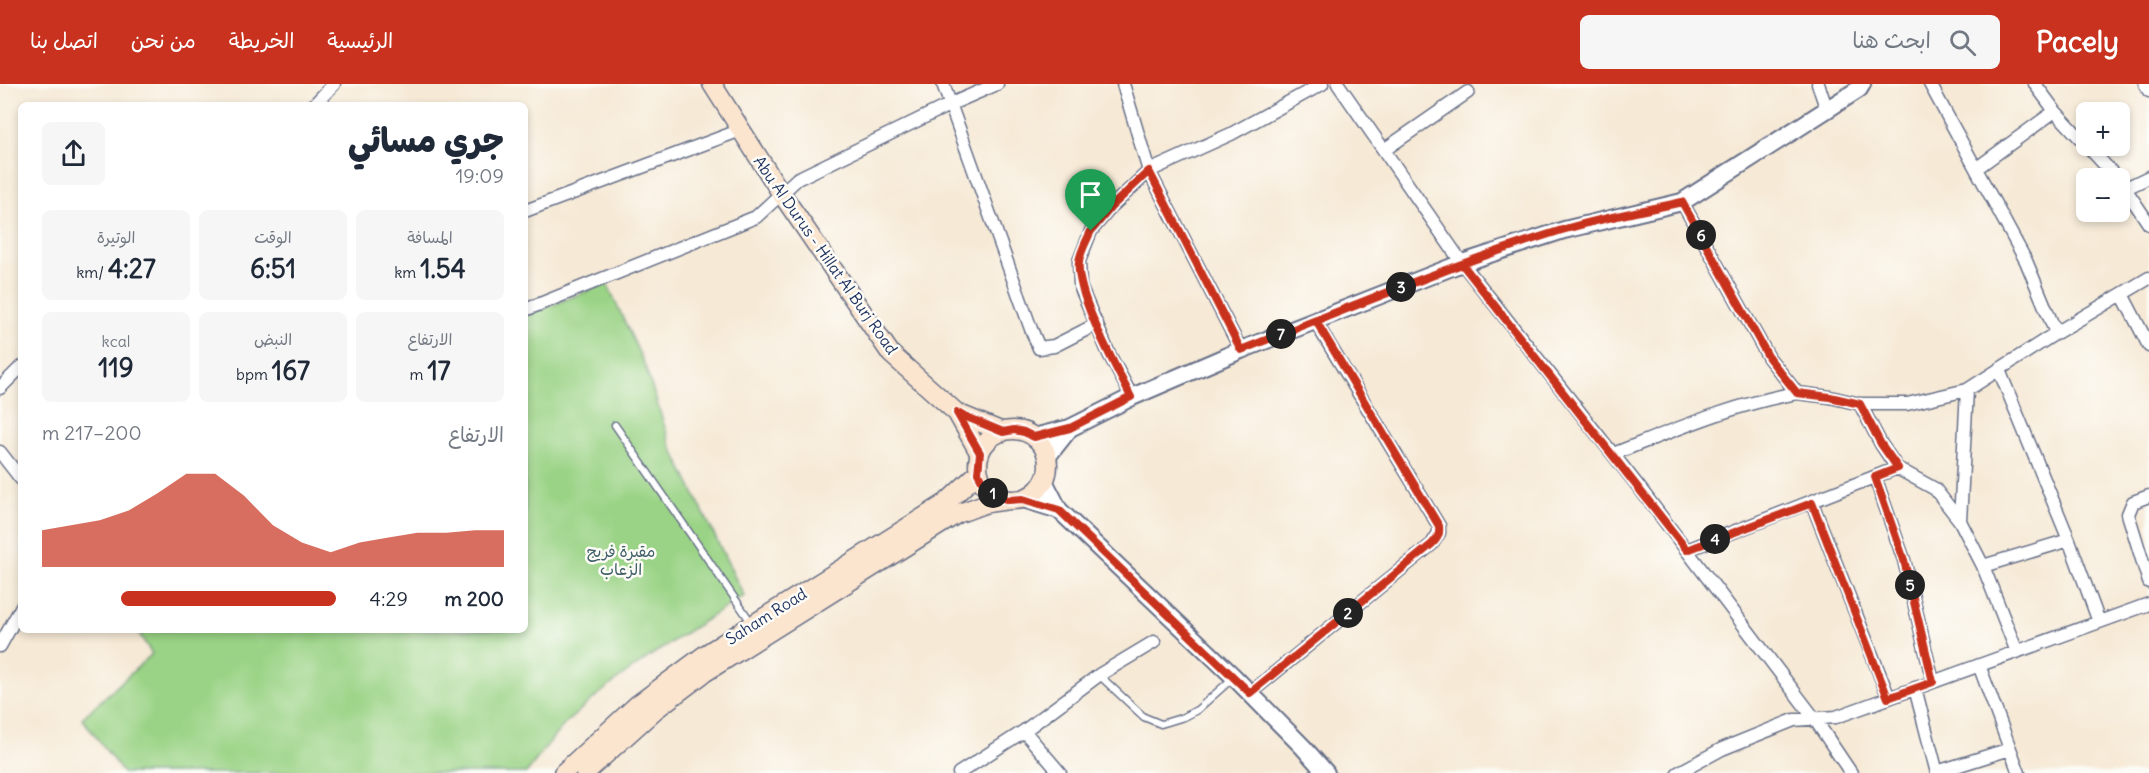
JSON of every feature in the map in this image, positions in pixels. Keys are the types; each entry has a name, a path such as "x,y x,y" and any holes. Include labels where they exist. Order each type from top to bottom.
{"main road":[{"name":"Abu Al Durus - Hillat Al Burj Road","path":"711,84 781,193 891,354 957,413 980,453"},
{"name":"Abu Al Durus - Hillat Al Burj Road","path":"957,413 1003,432"},
{"path":"1014,430 1034,437 1042,446 1047,457 1048,470 1044,481 1035,492 1016,500 996,496 985,486 978,473 980,453 985,444 993,436 1014,430"},
{"name":"Saham Road","path":"562,773 660,686 706,654 946,503 978,473"},
{"name":"Saham Road","path":"585,773 661,705 721,662 957,514 987,503 1016,500"}],"street":[{"path":"317,102 334,84"},
{"path":"943,84 1039,348 1054,346 1097,324"},
{"path":"528,309 756,217 797,178 997,84"},
{"path":"1123,84 1149,171 1241,350"},
{"path":"1131,397 1080,286 1079,261 1091,231 1112,206 1149,171 1232,134 1322,84"},
{"path":"1338,84 1462,264 1687,550 1814,718 1851,773"},
{"path":"1818,84 1827,110"},
{"path":"1034,437 1070,428 1131,397 1241,350 1462,264 1564,230 1682,202 1827,110 1862,84"},
{"path":"1930,84 2026,261 2056,333"},
{"path":"2035,84 2055,111 2107,168"},
{"path":"2145,84 2149,91"},
{"path":"1384,150 1468,92"},
{"path":"1977,168 2055,111"},
{"path":"528,210 741,130"},
{"path":"2130,181 2149,177"},
{"path":"2130,196 2149,224"},
{"path":"1682,202 1769,358 1797,393"},
{"path":"1613,454 1771,397 1797,393 1860,404 1907,404 1967,390 2056,333 2149,278"},
{"path":"2122,294 2149,346"},
{"path":"1250,693 1432,544 1440,533 1439,526 1316,321"},
{"path":"1999,370 2069,540 2099,622"},
{"path":"0,388 18,371"},
{"path":"1960,521 1967,390"},
{"path":"1860,404 1881,444 1898,468 1935,489 1960,521 1983,566 2017,652"},
{"path":"1047,457 1070,428"},
{"path":"0,452 18,475"},
{"path":"1687,550 1898,468"},
{"path":"1875,477 1904,560 1933,682"},
{"path":"1044,481 1059,510 1234,677 1326,773"},
{"path":"2149,496 2133,502 2128,514 2149,582"},
{"path":"1016,500 1059,510"},
{"path":"1812,503 1888,698"},
{"path":"1983,566 2069,540"},
{"path":"1678,773 1722,749 1794,720 1836,717 2149,604"},
{"path":"0,646 18,613"},
{"path":"959,773 1024,731 1099,675 1154,642"},
{"path":"1979,665 2019,773"},
{"path":"1915,688 1937,772 2010,749"},
{"path":"1024,731 1060,773"}],"lane":[{"path":"615,425 753,625"},
{"path":"1099,675 1144,717 1161,724 1184,717 1197,710 1234,677"}],"green space":[{"name":"مقبرة فريج الزعاب","path":"607,283 645,366 671,446 744,596 654,654 589,702 563,726 526,773 123,773 82,718 152,654 139,633 528,633 528,315"}],"route":[{"path":"1091,231 1079,261 1080,286 1109,354 1131,397 1070,428 1034,437 1014,430 1003,432 957,413 980,453 978,473 985,486 996,496 1009,500 1023,499 1059,510 1250,693 1432,544 1440,533 1439,526 1316,321 1462,264 1687,550 1812,503 1888,698 1933,682 1904,560 1875,477 1898,468 1881,444 1860,404 1797,393 1769,358 1682,202 1564,230 1462,264 1241,350 1149,171 1112,206 1091,231"}]}
